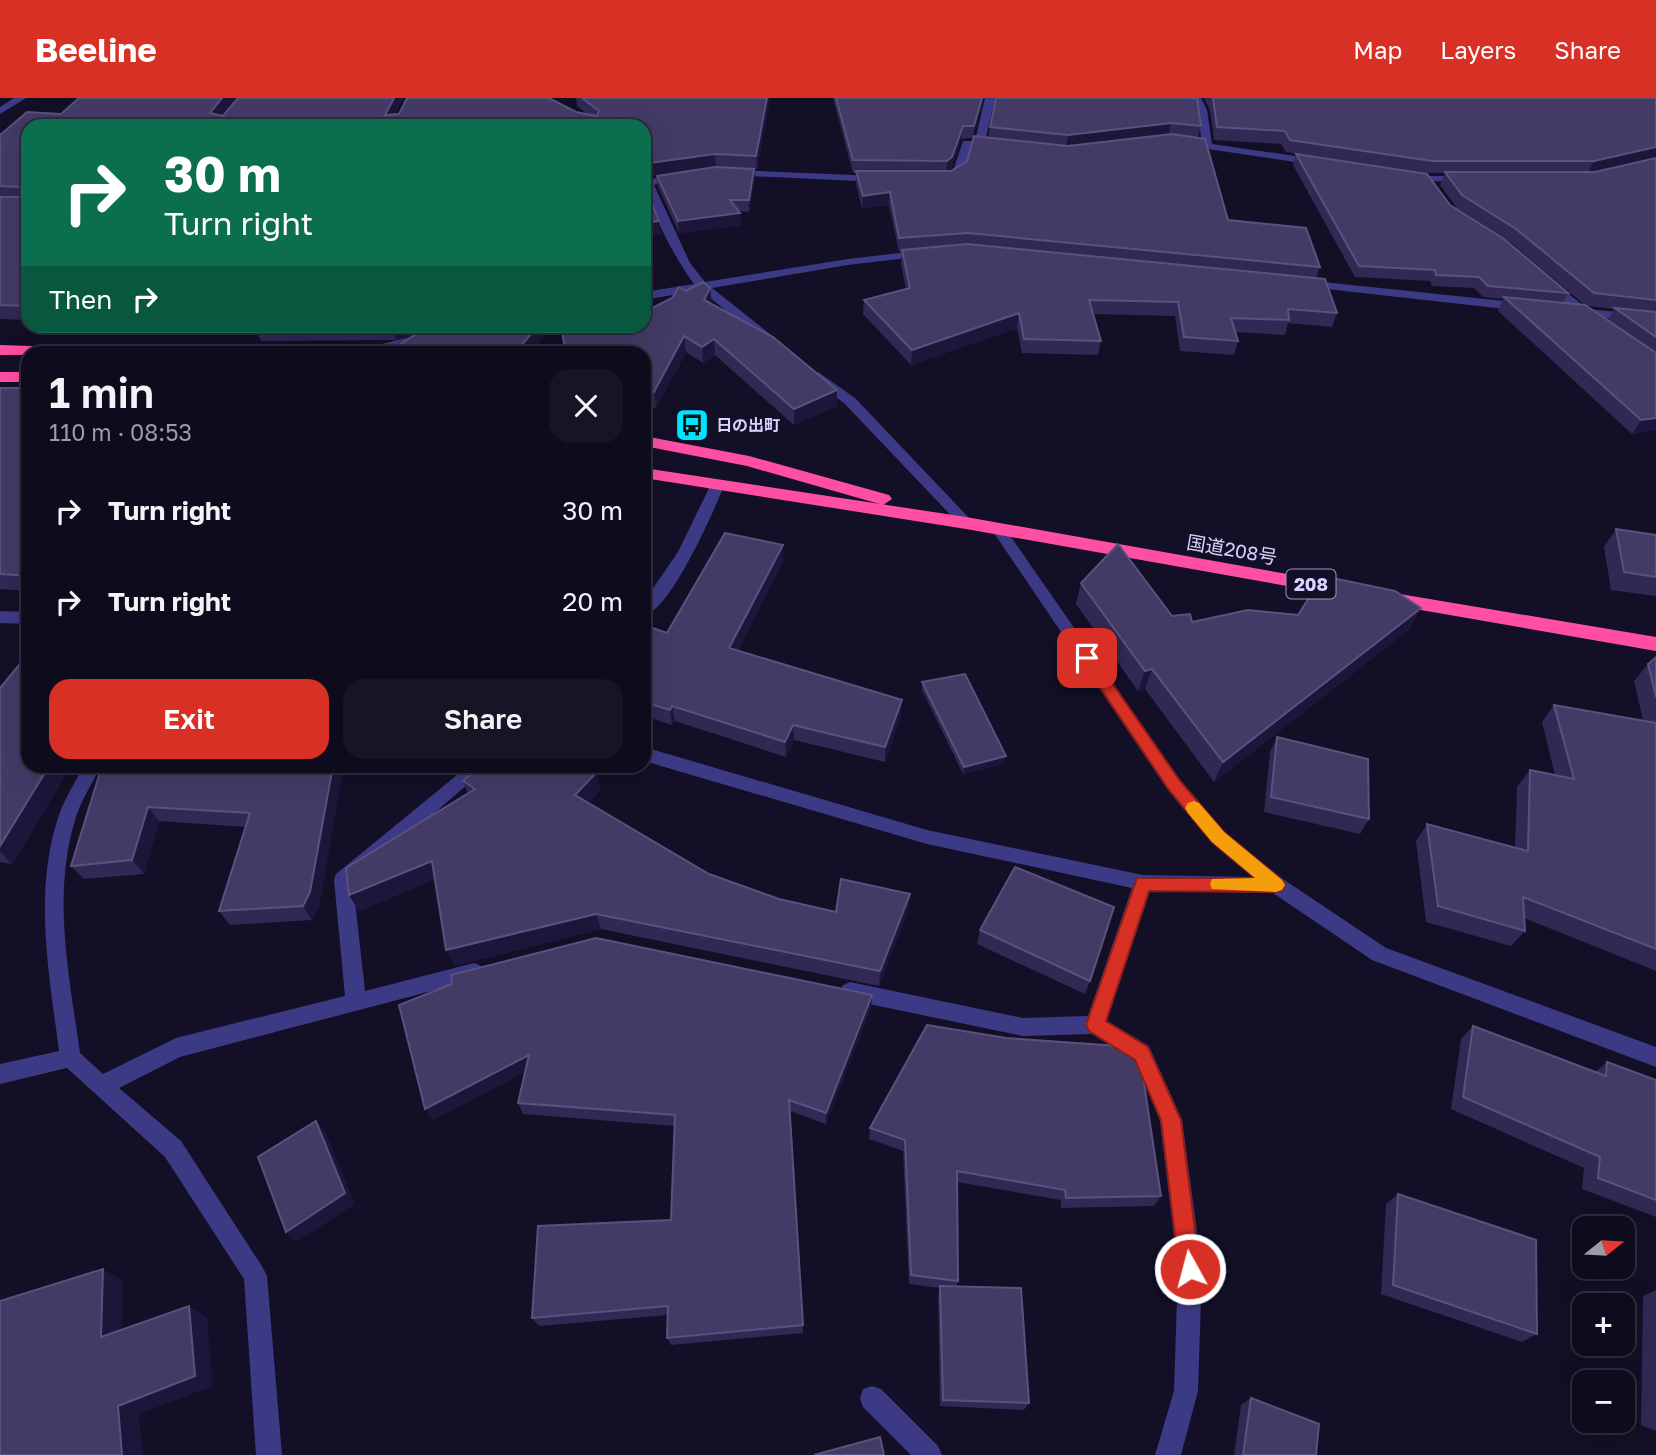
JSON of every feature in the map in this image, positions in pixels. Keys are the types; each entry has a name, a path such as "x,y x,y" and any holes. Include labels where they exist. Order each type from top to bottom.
{"highway":[{"path":"0,351 21,352"},
{"path":"0,377 21,377"},
{"name":"国道208号","path":"651,442 749,461 966,523"},
{"name":"国道208号","path":"651,474 966,523 1656,644"}],"street":[{"path":"0,103 6,98"},
{"path":"0,111 21,98"},
{"path":"979,145 990,98"},
{"path":"1196,98 1202,110 1207,145"},
{"path":"1170,141 1263,156 1331,163"},
{"path":"935,179 949,179 958,173 967,143 1004,147"},
{"path":"716,173 893,179"},
{"path":"651,178 689,176"},
{"path":"1413,177 1480,179"},
{"path":"1427,179 1435,190"},
{"path":"651,187 685,264 702,286 786,351"},
{"path":"651,295 848,262 938,253"},
{"path":"1534,271 1604,328"},
{"path":"1291,283 1541,308"},
{"path":"1555,310 1656,320"},
{"path":"386,346 448,333"},
{"path":"807,368 850,401 966,523"},
{"path":"651,604 666,588 690,547 717,486"},
{"path":"999,530 1174,785 1218,837 1276,885 1379,954 1656,1057"},
{"path":"0,617 21,618"},
{"path":"651,756 927,837 1143,884 1276,885"},
{"path":"89,773 68,814 53,887 55,941 70,1058 173,1149 255,1276 269,1455"},
{"path":"356,1002 343,880 473,773"},
{"path":"1095,1025 1143,884"},
{"path":"101,1086 176,1048 492,967"},
{"path":"832,988 1023,1027 1095,1025 1142,1053 1171,1120 1190,1269 1186,1391 1168,1455"},
{"path":"0,1074 70,1058"},
{"path":"872,1398 929,1455"}],"building":[{"path":"79,98 222,98 210,113 223,116 238,98 394,98 385,115 399,114 407,98 549,98 576,112 597,116 599,111 582,98 767,98 756,156 715,154 651,163 651,119 21,119 21,187 0,186 0,135 27,112 61,114"},
{"path":"836,98 982,98 974,126 963,126 952,157 947,161 853,160"},
{"path":"996,98 1197,98 1201,126 1171,123 1068,135 990,127"},
{"path":"1213,98 1656,98 1656,147 1594,161 1432,161 1290,140 1285,131 1217,127"},
{"path":"1172,134 1205,139 1228,220 1306,228 1320,267 968,233 899,238 890,192 863,196 856,171 951,171 967,161 974,136 1068,146"},
{"path":"1296,154 1427,174 1450,205 1504,239 1568,293 1488,286 1479,277 1436,275 1435,270 1359,266"},
{"path":"1656,158 1656,300 1594,293 1516,229 1462,195 1445,172 1595,172"},
{"path":"715,167 754,169 749,200 730,200 740,213 678,221 657,176"},
{"path":"0,197 21,197 21,306 0,305"},
{"path":"651,201 659,221 651,222"},
{"path":"967,244 1325,279 1337,313 1288,309 1289,320 1231,318 1238,341 1184,337 1178,302 1089,300 1101,341 1024,339 1019,313 912,350 864,300 910,288 902,250"},
{"path":"703,282 710,288 704,300 773,337 837,390 794,409 714,339 702,347 684,336 654,392 651,392 651,346 565,346 562,333 651,333 651,308 672,298 679,287 686,291"},
{"path":"1504,297 1585,305 1656,353 1656,418 1641,420"},
{"path":"1615,308 1656,312 1656,337"},
{"path":"417,333 532,333 521,346 399,346"},
{"path":"0,388 21,388 21,576 0,574"},
{"path":"1616,529 1656,535 1656,577 1624,572"},
{"path":"725,533 783,545 729,648 902,700 885,747 793,725 785,742 672,706 670,710 651,704 651,627 667,633"},
{"path":"1118,544 1172,616 1190,614 1192,622 1248,610 1298,615 1323,576 1395,591 1421,608 1223,762 1152,669 1145,671 1081,583"},
{"path":"1656,657 1656,697 1648,664"},
{"path":"21,662 21,773 45,773 0,846 0,688"},
{"path":"965,674 1006,756 964,767 922,682"},
{"path":"1554,705 1656,723 1656,949 1523,897 1525,931 1438,906 1427,824 1528,851 1530,770 1574,779"},
{"path":"1277,737 1368,759 1369,819 1271,797"},
{"path":"100,773 332,773 310,892 303,906 219,911 250,813 148,807 132,860 71,866"},
{"path":"473,773 596,773 575,795 709,874 779,899 836,912 841,879 910,894 880,971 596,914 446,950 432,861 349,895 346,868 475,789 463,781"},
{"path":"1015,867 1114,907 1090,981 980,930"},
{"path":"596,938 872,995 826,1113 789,1100 803,1325 667,1338 668,1306 532,1318 538,1226 671,1220 675,1115 518,1103 529,1055 425,1109 399,1005 452,984 451,975"},
{"path":"927,1025 1006,1038 1133,1047 1139,1050 1161,1196 1066,1198 1065,1190 957,1171 958,1281 911,1275 905,1140 870,1128"},
{"path":"1473,1026 1606,1076 1607,1062 1656,1080 1656,1200 1598,1178 1600,1157 1463,1097"},
{"path":"316,1121 345,1193 286,1232 258,1157"},
{"path":"1398,1194 1536,1240 1537,1334 1393,1285"},
{"path":"103,1269 101,1337 189,1306 195,1376 118,1406 122,1455 0,1455 0,1301"},
{"path":"940,1286 1021,1288 1029,1403 943,1400"},
{"path":"1251,1398 1319,1424 1316,1455 1243,1455"},
{"path":"880,1437 884,1455 814,1455"}],"slow traffic":[{"path":"1194,808 1218,837 1276,885 1218,884"}],"place":[{"name":"日の出町","path":"692,425"}],"route":[{"path":"1087,658 1174,785 1218,837 1276,885 1143,884 1095,1025 1142,1053 1171,1120 1190,1269"}]}
